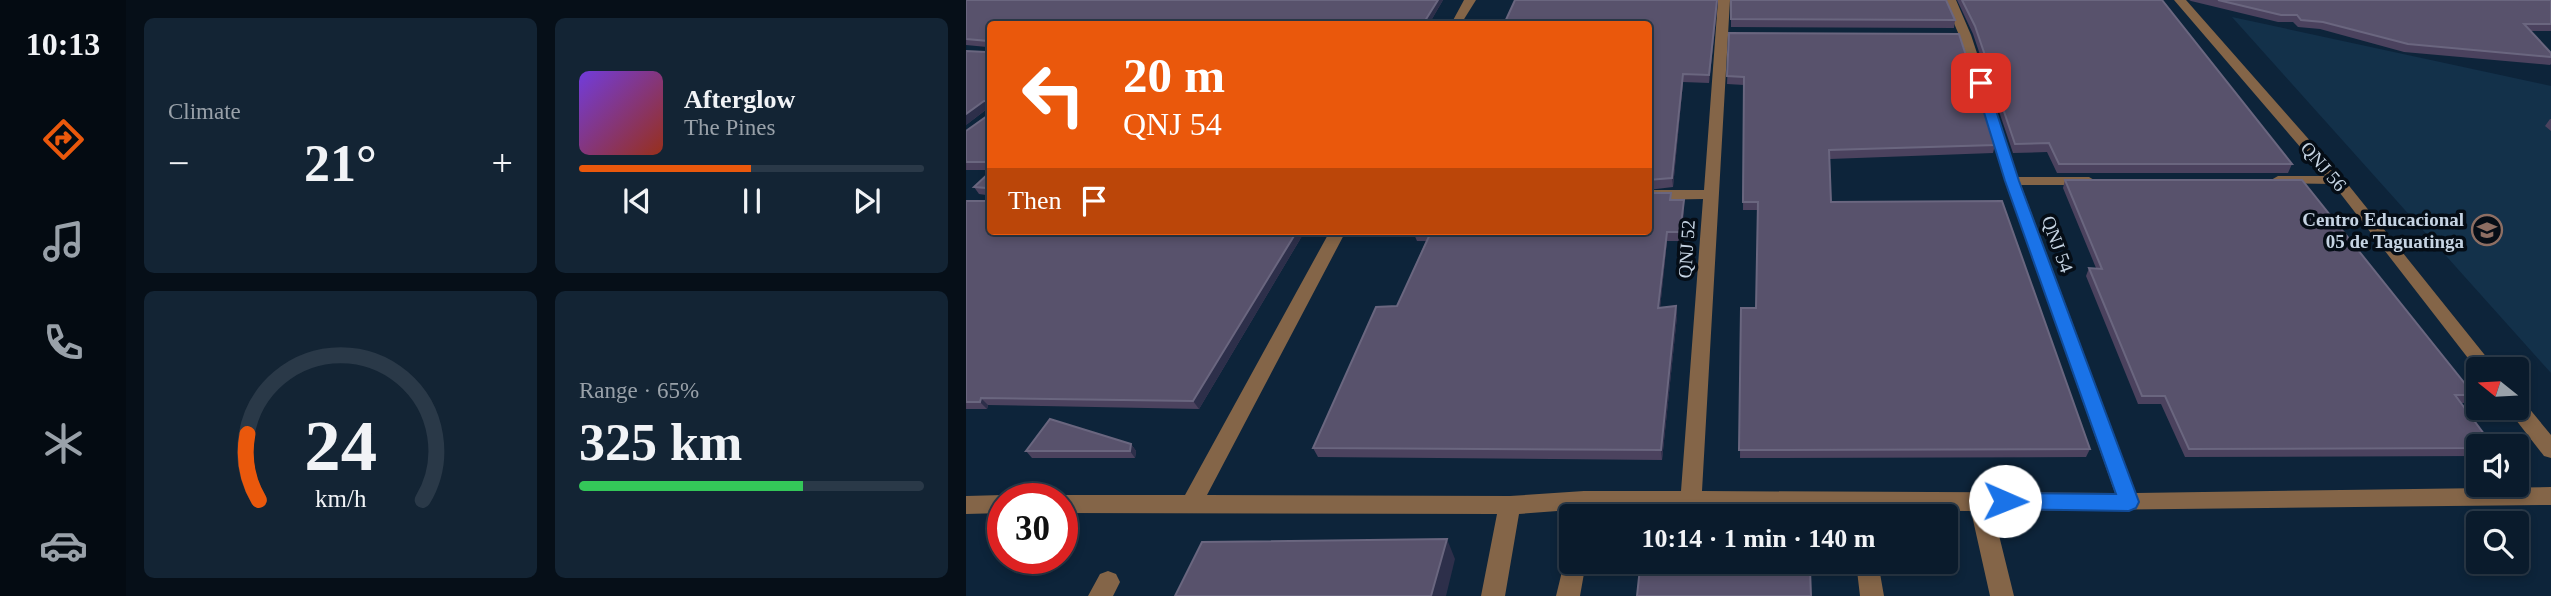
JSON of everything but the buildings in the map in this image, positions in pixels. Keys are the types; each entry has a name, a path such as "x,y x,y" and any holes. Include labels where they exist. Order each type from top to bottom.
{"street":[{"path":"1458,21 1469,0"},
{"name":"QNJ 52","path":"1691,500 1711,194 1729,34 1724,0"},
{"name":"QNJ 54","path":"1950,0 1958,34 2129,502"},
{"name":"QNJ 56","path":"2180,0 2337,180 2477,357"},
{"path":"2012,181 2107,180"},
{"path":"2256,180 2337,180"},
{"path":"1652,195 1711,194"},
{"path":"1192,503 1336,235"},
{"path":"2527,420 2551,450"},
{"path":"1928,504 1980,501 2129,502 2551,496"},
{"path":"1636,504 1691,500 1775,504"},
{"path":"1980,501 2002,596"},
{"path":"1078,504 1559,507"},
{"path":"966,505 987,505"},
{"path":"1493,596 1510,505"},
{"path":"1568,596 1572,574"},
{"path":"1868,574 1871,596"}],"shaded area":[{"name":"Centro Educacional 05 de Taguatinga","path":"2232,17 2551,86 2551,373"}],"place":[{"name":"Centro Educacional 05 de Taguatinga","path":"2487,230"}],"route":[{"path":"1981,83 2012,181 2129,502 2005,501"}]}
